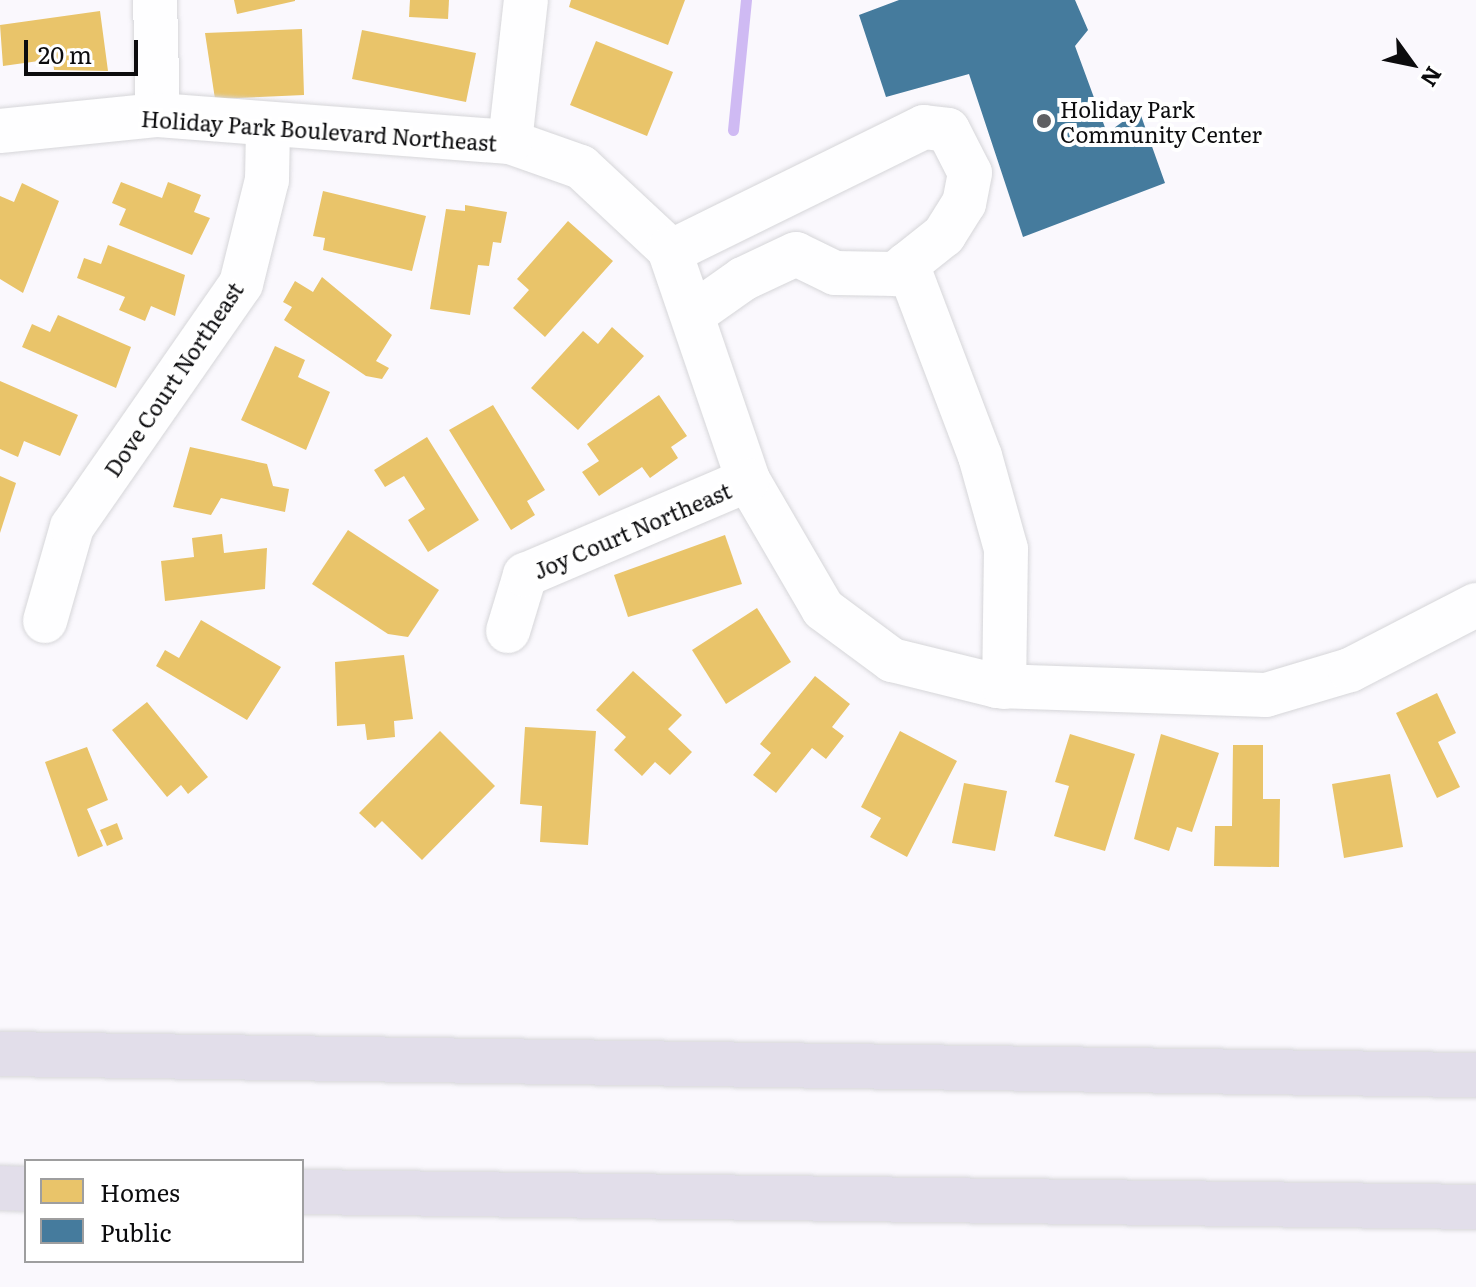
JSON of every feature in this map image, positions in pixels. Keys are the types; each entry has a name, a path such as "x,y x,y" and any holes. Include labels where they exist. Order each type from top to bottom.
{"highway":[{"path":"0,1054 1476,1075"},
{"path":"0,1188 24,1189"},
{"path":"304,1192 1476,1207"}],"street":[{"path":"155,0 158,115"},
{"path":"510,142 526,0"},
{"name":"Holiday Park Boulevard Northeast","path":"0,131 158,115 268,127 510,142 581,167 670,252 748,480 823,609 892,660 1004,687 1266,695 1350,670 1476,605"},
{"name":"Dove Court Northeast","path":"45,621 72,527 241,284 267,180 268,127"},
{"path":"670,252 790,199 884,142 924,127 948,130 970,173 964,203 944,235 895,274 835,273 796,254 782,223 790,199"},
{"path":"692,315 743,279 796,254"},
{"path":"907,264 980,456 1006,549 1004,687"},
{"name":"Joy Court Northeast","path":"508,631 525,575 748,480"}],"building: Homes":[{"path":"234,0 295,0 295,1 237,14"},
{"path":"410,0 449,0 448,19 409,17"},
{"path":"571,0 685,0 668,45 569,7"},
{"path":"100,11 108,71 54,70 53,59 3,66 0,25"},
{"path":"302,29 304,95 215,99 205,33"},
{"path":"362,30 476,53 466,102 352,79"},
{"path":"596,41 673,72 647,136 570,105"},
{"path":"121,182 162,198 168,182 201,195 194,212 210,218 192,255 119,225 126,209 112,203"},
{"path":"22,183 59,201 23,293 0,279 0,196 14,202"},
{"path":"323,191 426,216 412,271 323,250 325,238 313,236"},
{"path":"465,205 507,212 501,243 493,242 489,266 478,265 470,315 430,309 446,209 465,211"},
{"path":"568,221 613,261 545,337 513,308 529,290 517,279"},
{"path":"108,245 185,275 175,316 151,306 145,321 119,310 125,297 77,278 84,258 101,264"},
{"path":"322,277 392,335 376,361 389,368 382,379 366,376 284,320 292,307 283,302 295,281 313,292"},
{"path":"58,315 131,347 116,388 22,347 32,324 50,332"},
{"path":"612,327 644,356 578,430 531,388 583,331 598,344"},
{"path":"275,346 305,360 298,377 330,392 306,450 241,420"},
{"path":"0,381 78,415 60,456 24,441 18,457 0,449"},
{"path":"659,395 687,436 671,447 678,458 650,478 642,467 599,496 582,472 599,461 587,444"},
{"path":"493,405 545,490 527,501 535,515 511,530 449,430"},
{"path":"427,437 479,520 428,552 408,520 425,509 404,476 385,487 374,470"},
{"path":"190,447 267,464 273,486 289,489 285,512 221,498 211,515 173,507"},
{"path":"0,476 16,483 0,533"},
{"path":"348,530 439,590 408,637 388,634 312,584"},
{"path":"222,534 224,553 267,548 265,589 165,601 161,561 194,557 192,538"},
{"path":"725,535 742,584 628,617 614,575"},
{"path":"757,608 791,662 726,704 692,650"},
{"path":"201,620 281,667 247,720 156,666 165,650 179,658"},
{"path":"404,655 413,719 394,721 395,737 367,740 365,724 337,726 335,662"},
{"path":"633,671 682,715 668,729 692,752 670,775 655,762 642,776 614,750 626,737 596,710"},
{"path":"815,676 850,704 832,727 844,736 826,759 812,748 776,793 753,775 771,753 760,744"},
{"path":"1437,693 1456,733 1438,742 1460,787 1437,798 1396,713"},
{"path":"147,702 208,777 188,794 181,785 167,797 112,730"},
{"path":"525,727 596,731 588,845 540,842 542,806 520,804"},
{"path":"440,731 495,786 422,860 382,821 375,828 359,813"},
{"path":"900,731 957,761 907,857 870,837 881,818 861,807"},
{"path":"1070,734 1135,754 1105,851 1054,836 1069,786 1055,782"},
{"path":"1161,734 1219,753 1192,832 1177,827 1169,851 1134,839"},
{"path":"1233,745 1263,745 1263,799 1280,799 1279,867 1214,866 1215,826 1232,826"},
{"path":"87,747 108,800 87,809 103,846 78,857 45,762"},
{"path":"1390,774 1403,847 1344,858 1332,784"},
{"path":"964,783 1007,791 995,851 952,843"},
{"path":"117,823 123,839 107,846 100,830"}],"building: Public":[{"name":"Holiday Park Community Center","path":"899,0 1075,0 1088,30 1075,46 1107,133 1139,110 1165,183 1023,237 969,74 886,97 859,15"}],"waterway":[{"path":"733,130 746,0"}],"place":[{"name":"Holiday Park Community Center","path":"1044,121"}]}
